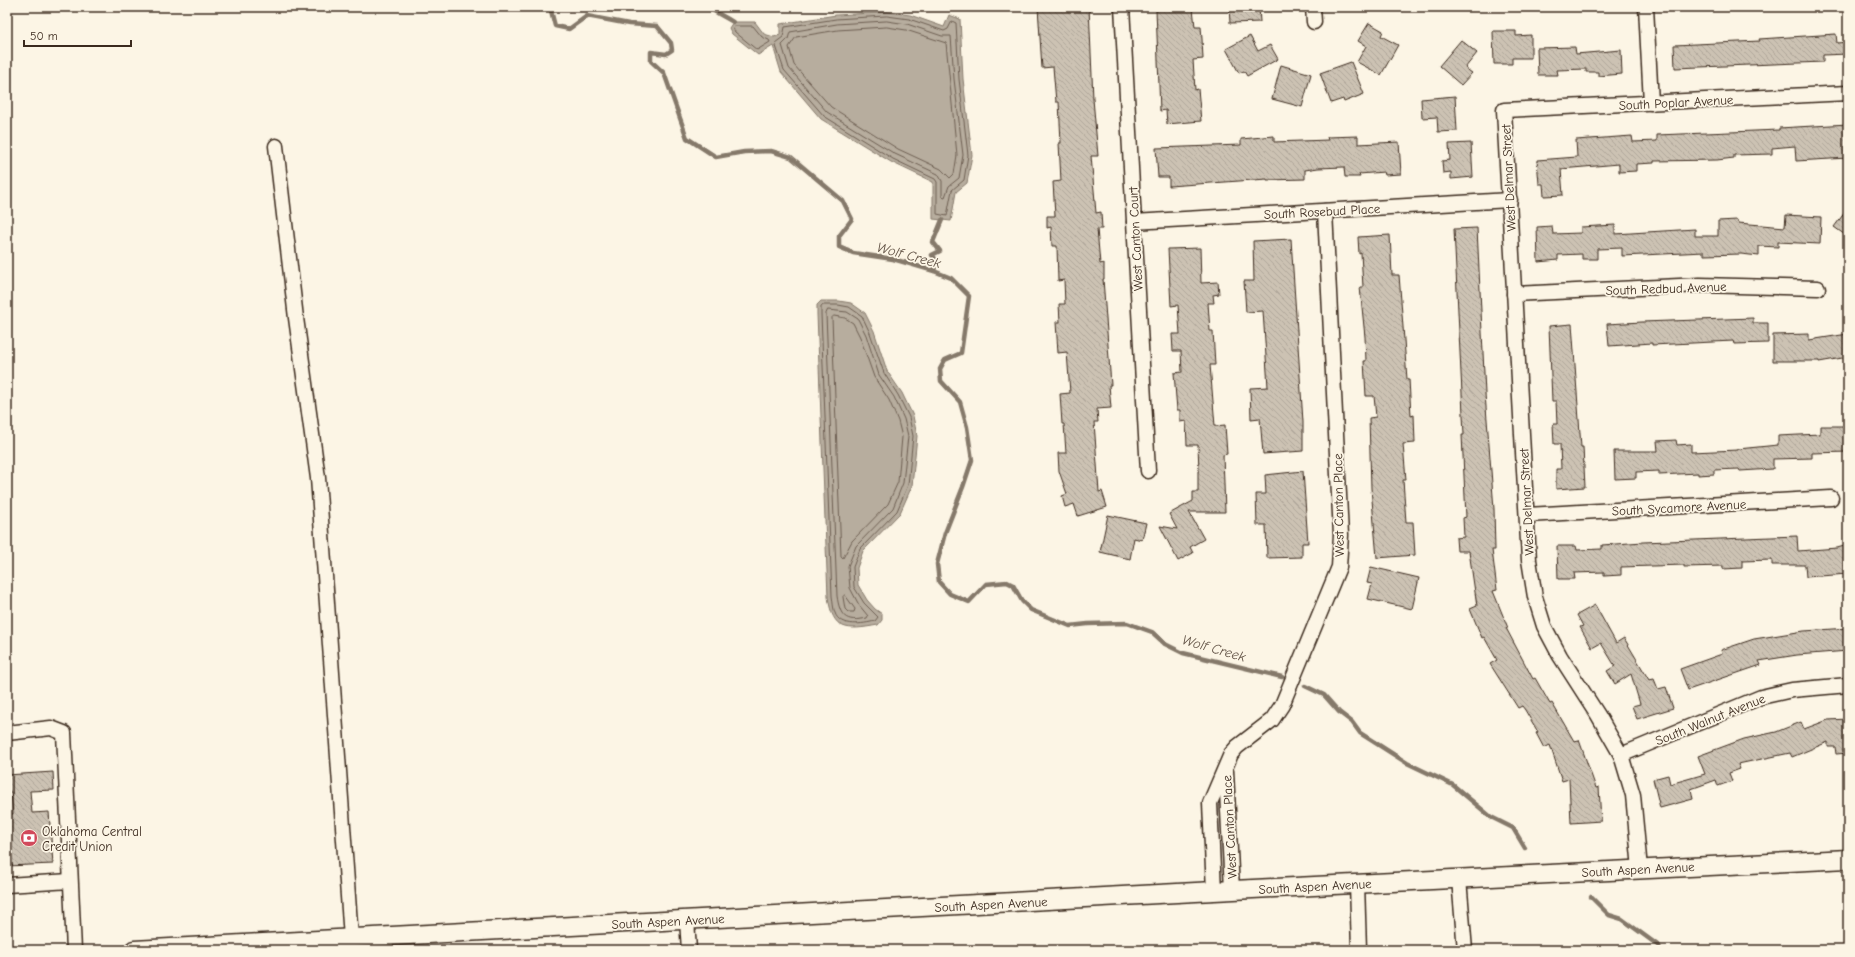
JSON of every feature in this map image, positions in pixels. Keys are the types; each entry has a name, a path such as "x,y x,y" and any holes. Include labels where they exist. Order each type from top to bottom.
{"main road":[{"name":"South Aspen Avenue","path":"134,950 329,945 351,938 1357,883 1848,859"}],"street":[{"name":"West Canton Court","path":"1122,7 1148,471"},
{"path":"1314,7 1314,22"},
{"path":"1646,7 1651,103"},
{"name":"South Poplar Avenue","path":"1504,110 1848,93"},
{"name":"West Delmar Street","path":"1504,110 1529,560 1535,597 1544,626 1560,656 1598,715 1621,755 1633,795 1640,869"},
{"path":"276,146 296,318 318,478 351,938"},
{"name":"South Rosebud Place","path":"1134,222 1510,200"},
{"name":"West Canton Place","path":"1214,891 1210,803 1225,765 1237,747 1272,720 1282,705 1338,567 1341,535 1325,211"},
{"name":"South Redbud Avenue","path":"1514,294 1700,285 1818,288"},
{"name":"South Sycamore Avenue","path":"1527,515 1831,498"},
{"name":"South Walnut Avenue","path":"1621,755 1761,697 1792,690 1848,685"},
{"path":"7,733 52,728 64,733 74,950"},
{"name":"West Canton Place","path":"1225,765 1232,890"},
{"path":"1459,879 1465,950"},
{"path":"7,885 70,881"},
{"path":"1357,883 1359,950"},
{"path":"687,920 689,950"}],"water":[{"path":"887,12 910,15 944,27 949,15 960,19 963,79 972,155 967,183 956,192 951,221 933,219 933,182 891,162 821,119 781,72 773,46 758,55 732,34 729,28 733,22 755,22 764,34 774,37 780,35 780,24 836,15"},
{"path":"821,301 851,303 865,313 874,331 887,371 902,393 913,416 917,436 912,486 900,513 863,551 857,568 858,585 867,600 882,614 882,620 878,625 867,627 849,628 843,626 833,617 828,597 817,314 817,305"}],"building":[{"path":"1038,7 1089,7 1093,99 1098,156 1091,156 1096,213 1101,212 1102,229 1097,229 1100,264 1104,263 1103,279 1111,385 1109,385 1111,408 1097,409 1098,422 1094,422 1099,492 1102,491 1107,507 1078,516 1074,504 1065,507 1062,496 1067,494 1059,471 1058,453 1066,453 1060,394 1070,393 1067,352 1058,353 1056,322 1060,322 1059,304 1065,304 1064,280 1058,281 1057,246 1052,246 1051,227 1047,228 1047,216 1055,216 1053,182 1061,181 1059,143 1061,143 1059,102 1056,102 1053,67 1042,68"},
{"path":"1229,7 1259,7 1260,22 1230,23"},
{"path":"1193,8 1195,27 1201,27 1202,39 1203,59 1193,60 1195,90 1198,89 1201,121 1167,124 1166,110 1160,111 1156,10"},
{"path":"1369,23 1383,31 1381,36 1398,45 1381,75 1357,62 1366,46 1358,41"},
{"path":"1493,31 1516,31 1516,36 1531,35 1531,58 1512,58 1512,64 1494,64"},
{"path":"1836,34 1837,43 1848,42 1848,54 1823,55 1823,62 1675,68 1674,45 1760,41 1759,39"},
{"path":"1250,36 1258,51 1270,45 1278,59 1247,76 1244,71 1239,73 1226,49"},
{"path":"1461,40 1477,53 1465,68 1472,73 1461,85 1439,66"},
{"path":"1575,47 1576,54 1621,50 1622,74 1598,76 1598,72 1586,72 1586,69 1557,70 1558,75 1538,75 1537,48"},
{"path":"1351,62 1364,94 1344,102 1343,99 1331,103 1320,73"},
{"path":"1281,65 1311,74 1302,107 1272,99"},
{"path":"1455,96 1457,131 1438,132 1437,117 1422,118 1421,99"},
{"path":"1848,124 1848,158 1796,161 1795,146 1772,148 1772,154 1734,155 1734,158 1717,160 1654,161 1654,163 1636,164 1636,171 1619,172 1619,164 1561,169 1563,195 1544,196 1543,184 1539,184 1537,160 1577,157 1576,140 1632,136 1633,142 1657,141 1657,135 1779,130 1779,128"},
{"path":"1274,136 1274,142 1328,140 1327,137 1358,136 1358,144 1399,142 1401,174 1385,175 1384,172 1359,174 1360,177 1345,177 1344,167 1318,168 1305,170 1305,179 1267,179 1169,186 1169,177 1158,177 1156,148 1241,145 1241,139"},
{"path":"1471,143 1473,177 1451,179 1451,172 1443,173 1442,161 1450,160 1449,144"},
{"path":"1848,208 1848,237 1834,227"},
{"path":"1786,215 1821,217 1820,244 1778,242 1778,247 1759,246 1759,256 1741,254 1704,255 1704,252 1622,256 1622,248 1597,249 1597,259 1582,259 1582,254 1558,255 1558,260 1538,262 1537,227 1552,226 1553,234 1581,233 1581,227 1615,225 1615,234 1695,229 1695,236 1718,236 1718,221 1737,220 1738,223 1785,227"},
{"path":"1477,228 1485,394 1494,509 1495,550 1492,550 1497,590 1493,591 1508,628 1506,628 1533,679 1535,678 1550,704 1552,703 1574,741 1579,740 1596,788 1599,787 1601,821 1571,823 1569,779 1562,781 1550,745 1544,748 1536,733 1538,732 1525,710 1522,706 1518,708 1490,664 1497,660 1484,637 1482,638 1470,609 1477,606 1469,551 1457,551 1456,538 1464,537 1463,518 1466,517 1462,435 1464,435 1454,229"},
{"path":"1390,235 1392,275 1399,275 1411,416 1414,415 1415,443 1403,444 1406,480 1403,480 1406,522 1413,522 1415,555 1377,558 1371,488 1369,418 1376,417 1374,396 1366,396 1364,361 1366,361 1365,337 1360,287 1363,287 1361,253 1359,254 1358,237"},
{"path":"1291,239 1303,422 1303,451 1263,454 1260,418 1251,419 1250,388 1268,387 1263,311 1246,312 1244,281 1254,281 1253,241"},
{"path":"1200,248 1201,283 1218,282 1219,294 1213,295 1214,303 1208,303 1210,331 1213,331 1215,365 1210,365 1215,426 1225,425 1227,454 1223,455 1225,512 1189,512 1204,539 1190,547 1193,553 1178,561 1160,526 1177,529 1169,514 1193,501 1193,492 1198,492 1199,471 1198,445 1187,445 1186,421 1180,422 1180,410 1177,410 1174,373 1182,372 1181,351 1173,351 1172,334 1180,334 1178,305 1171,306 1168,249"},
{"path":"1753,318 1753,323 1768,323 1768,343 1734,344 1733,341 1652,345 1652,343 1609,346 1607,324"},
{"path":"1572,324 1585,487 1556,489 1556,469 1561,469 1560,444 1554,444 1553,424 1557,424 1556,401 1552,401 1549,326"},
{"path":"1809,334 1809,340 1848,334 1848,357 1819,362 1773,361 1773,335"},
{"path":"1820,426 1848,426 1848,452 1812,453 1812,458 1773,459 1773,469 1740,471 1739,469 1714,470 1714,474 1698,475 1698,473 1659,475 1659,471 1636,472 1636,478 1615,479 1614,451 1658,451 1657,441 1676,440 1677,445 1691,444 1691,452 1738,450 1778,445 1778,436 1820,434"},
{"path":"1303,471 1308,543 1302,543 1302,557 1267,558 1266,525 1257,525 1256,494 1266,494 1265,475"},
{"path":"1108,515 1146,523 1142,540 1134,538 1130,559 1100,552"},
{"path":"1797,536 1798,551 1837,548 1848,545 1848,574 1806,577 1805,565 1772,565 1772,560 1742,561 1742,568 1723,569 1723,566 1684,567 1684,565 1621,567 1621,575 1604,576 1604,572 1574,573 1575,579 1558,579 1557,546 1576,546 1577,550 1602,549 1602,545 1643,542"},
{"path":"1371,567 1419,578 1412,609 1368,599 1372,584 1367,583"},
{"path":"1595,605 1616,643 1624,638 1649,680 1654,679 1658,689 1666,687 1673,708 1637,719 1632,706 1640,704 1631,674 1615,684 1607,671 1615,666 1601,643 1592,648 1580,627 1583,626 1577,615"},
{"path":"1848,628 1848,651 1797,655 1759,661 1761,665 1688,690 1680,669 1722,654 1721,650 1754,639 1804,631"},
{"path":"1848,719 1848,753 1836,754 1835,747 1828,747 1828,742 1792,757 1790,753 1738,764 1740,769 1729,773 1732,781 1718,786 1716,780 1691,789 1693,799 1660,808 1653,779 1668,775 1670,784 1705,774 1698,756 1744,739 1776,732 1801,722 1804,729 1828,720"},
{"name":"Oklahoma Central Credit Union","path":"53,772 54,790 30,791 32,813 49,812 53,864 7,866 7,814 13,814 11,792 7,792 7,775"}],"waterway":[{"name":"Wolf Creek","path":"550,7 555,26 569,29 587,16 629,24 657,26 671,43 672,50 666,54 651,52 651,61 664,73 687,138 716,157 744,152 771,151 791,157 843,201 852,219 839,236 839,247 853,253 893,259 934,271 951,278 969,296 961,353 945,360 940,369 941,381 960,402 967,427 972,460 945,533 937,564 939,582 950,594 969,602 986,584 1007,582 1013,585 1022,601 1031,610 1070,626 1127,623 1152,632 1165,644 1183,653 1282,677"},
{"path":"709,7 733,22"},
{"path":"934,271 936,260 932,255 940,251 933,242 942,220"},
{"path":"1305,686 1324,695 1339,712 1352,722 1360,733 1407,763 1453,785 1491,817 1513,828 1525,848"},
{"path":"1591,897 1609,915 1622,919 1659,946 1660,950"}],"place":[{"name":"Oklahoma Central Credit Union","path":"29,838"}]}
